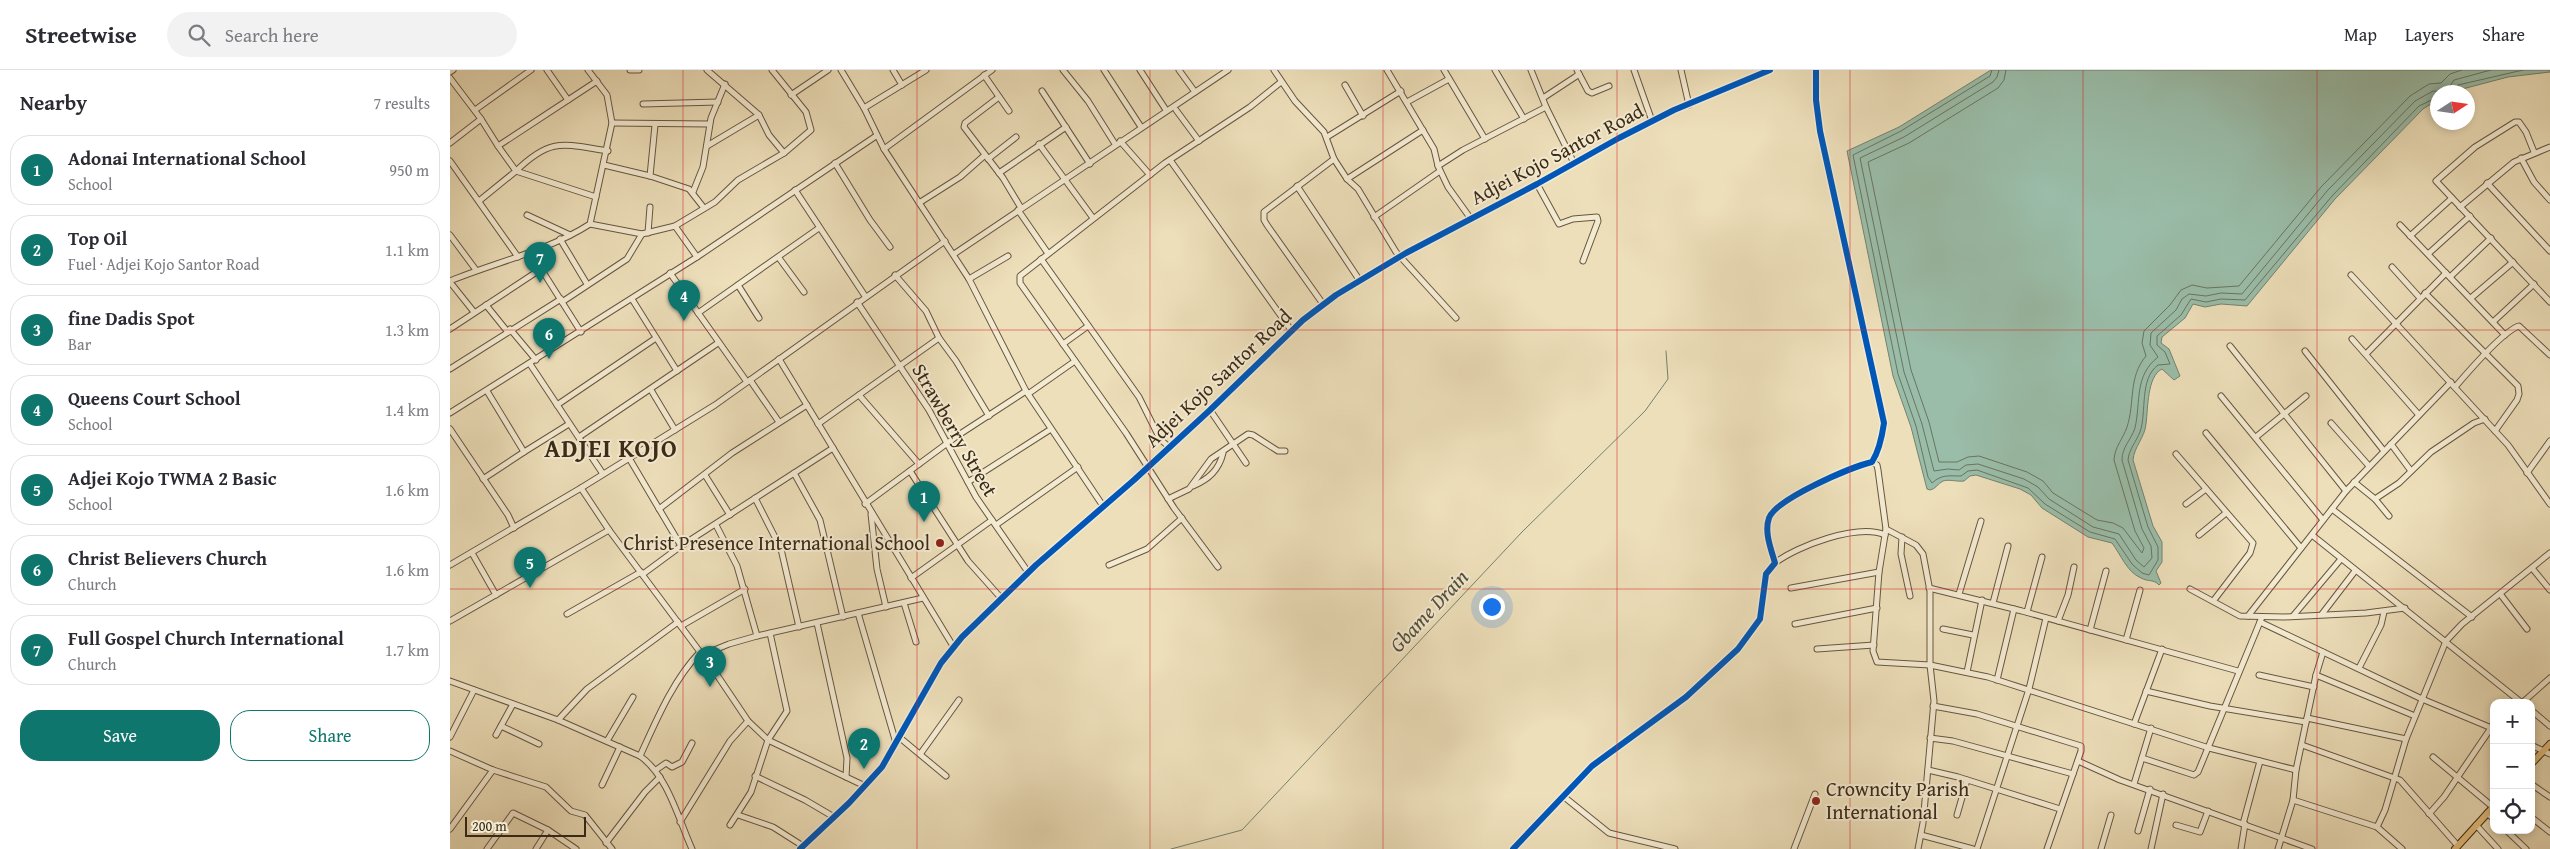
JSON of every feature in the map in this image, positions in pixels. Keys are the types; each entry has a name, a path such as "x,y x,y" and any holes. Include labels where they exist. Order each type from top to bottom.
{"main road":[{"path":"2535,761 2547,752 2550,744"},
{"path":"2456,847 2490,810"}],"street":[{"path":"475,110 531,70"},
{"path":"547,70 568,100"},
{"path":"474,312 450,281 476,270 531,252 570,234 579,232 590,224 608,151 612,124 607,95 588,70"},
{"path":"630,70 639,70"},
{"path":"707,70 759,115 769,135 784,153"},
{"path":"590,224 645,233 675,226 715,202 738,180 784,153 811,130 807,114 772,70"},
{"path":"791,95 828,70"},
{"path":"841,70 864,108 876,136 969,279 1027,392 1103,506"},
{"path":"893,70 902,85"},
{"path":"864,108 926,70"},
{"path":"1063,70 1118,143 1150,176"},
{"path":"1104,70 1141,127"},
{"path":"1140,70 1166,110"},
{"path":"1179,70 1195,92"},
{"path":"1274,70 1281,82 1327,137 1334,159 1347,179 1358,189 1400,257 1456,318"},
{"path":"1387,70 1434,149 1439,169 1471,219"},
{"path":"1444,70 1485,139"},
{"path":"1494,70 1524,119"},
{"path":"1531,70 1546,107 1574,163"},
{"path":"1634,70 1652,121"},
{"path":"1681,70 1689,105"},
{"name":"Adjei Kojo Santor Road","path":"802,848 882,767 941,663 954,646 1028,572 1148,467 1210,410 1291,330 1323,304 1400,257 1652,121 1770,70"},
{"path":"1774,563 1767,523 1774,509 1787,499 1872,462 1883,435 1884,424 1820,131 1816,100 1816,70"},
{"path":"884,149 990,71"},
{"path":"954,254 1019,209 1090,164 1223,71"},
{"path":"1543,98 1578,72 1588,91 1592,92 1609,86"},
{"path":"984,75 1009,111"},
{"path":"450,78 475,110 516,171 596,197"},
{"path":"1407,102 1449,80"},
{"path":"498,146 596,81"},
{"path":"1218,568 1194,532 1168,499 1148,467 1020,282 1022,272 1048,252 1170,160 1250,107 1281,82"},
{"path":"693,192 700,177 707,146 709,124 725,84"},
{"path":"1345,85 1363,116"},
{"path":"1327,137 1401,91"},
{"path":"1042,92 1090,164"},
{"path":"999,97 964,125 999,173 1019,209 1048,252"},
{"path":"643,104 718,102"},
{"path":"1374,217 1439,169 1485,139 1546,107"},
{"path":"1176,110 1199,141"},
{"path":"707,146 759,115"},
{"path":"450,142 481,119"},
{"path":"2534,152 2526,132 2519,122 2515,122 2475,147 2437,178 2437,185 2470,216 2550,302"},
{"path":"612,124 709,124"},
{"path":"650,176 655,125"},
{"path":"999,173 1066,127"},
{"path":"1347,179 1423,130"},
{"path":"450,413 632,299 876,136"},
{"path":"919,203 960,177 1016,137"},
{"path":"479,201 516,171 532,155 550,146 566,144 608,151"},
{"path":"1039,144 1093,218"},
{"path":"2460,206 2521,158 2534,152 2549,150"},
{"path":"2521,158 2534,182 2550,200"},
{"path":"1323,304 1264,220 1264,212 1334,159"},
{"path":"1170,160 1291,330"},
{"path":"450,161 518,257"},
{"path":"835,163 870,220 890,247"},
{"path":"604,164 650,176 693,192 704,208"},
{"path":"2488,183 2550,251"},
{"path":"1537,184 1556,222 1559,224 1573,219 1597,217 1598,221 1583,261"},
{"path":"1297,186 1360,281"},
{"path":"795,190 865,296"},
{"path":"2410,236 2452,198"},
{"path":"450,369 508,330 627,259 645,233 650,207"},
{"path":"527,215 570,234"},
{"path":"2428,254 2470,216"},
{"path":"2400,225 2505,335"},
{"path":"675,226 696,257"},
{"path":"698,313 820,228"},
{"path":"450,235 476,270"},
{"path":"2366,354 2425,293 2491,238"},
{"path":"560,239 587,284"},
{"path":"450,565 582,488 675,430 748,381 865,296 945,241"},
{"path":"531,252 581,332"},
{"path":"969,279 1008,256"},
{"path":"779,258 804,292"},
{"path":"1041,259 1139,397 1160,439 1169,447"},
{"path":"2471,298 2513,262"},
{"path":"2392,267 2420,298"},
{"path":"450,329 541,269"},
{"path":"670,274 718,343 779,422"},
{"path":"2351,275 2485,419 2550,504"},
{"path":"895,276 920,302 939,338 956,361 989,416"},
{"path":"2493,322 2534,284"},
{"path":"738,285 759,318"},
{"path":"2425,293 2487,353 2520,391 2517,400 2495,431"},
{"path":"632,299 677,370"},
{"name":"Strawberry Street","path":"857,302 900,366 992,520 1028,572"},
{"path":"486,305 536,360"},
{"path":"1063,344 1088,326"},
{"path":"2248,616 2354,482 2419,415 2505,335 2519,326 2550,355"},
{"path":"557,405 656,338"},
{"path":"818,424 939,338"},
{"path":"2352,339 2419,415"},
{"path":"579,438 718,343"},
{"path":"2230,346 2346,491"},
{"path":"2305,351 2384,450"},
{"path":"779,359 865,504 954,646"},
{"path":"865,504 947,444 1074,361"},
{"path":"530,364 603,474"},
{"path":"651,390 675,430"},
{"path":"487,391 524,452"},
{"path":"859,394 919,464"},
{"path":"2221,396 2256,436 2323,520"},
{"path":"2256,436 2306,396"},
{"path":"659,509 727,457 807,405"},
{"path":"1210,410 1246,463"},
{"path":"2375,500 2431,452 2474,422 2485,419"},
{"path":"2332,422 2369,466"},
{"path":"483,479 570,424"},
{"path":"450,429 508,515 514,528"},
{"path":"968,482 1051,429"},
{"path":"2206,433 2301,548"},
{"path":"1168,499 1186,492 1193,486 1206,480 1217,468 1223,453 1232,444 1250,434 1278,451 1285,451"},
{"path":"2527,473 2550,441"},
{"path":"2391,444 2411,471"},
{"path":"567,614 642,573 833,448"},
{"path":"1193,486 1206,465 1215,456 1223,453"},
{"path":"2176,454 2251,541 2250,553 2214,600"},
{"path":"629,458 681,546"},
{"path":"1872,462 1877,465 1886,532 1879,572 1874,645 1875,660 1882,664 1930,665 1997,680 2209,748 2296,770"},
{"path":"996,525 1078,467"},
{"path":"910,471 968,561 1001,598"},
{"path":"794,473 820,520 843,617"},
{"path":"705,475 730,514"},
{"path":"2354,482 2375,500 2389,516"},
{"path":"582,488 609,530 680,624 748,721 768,740 865,786"},
{"path":"2186,504 2206,489"},
{"path":"755,498 781,549 799,627"},
{"path":"2332,509 2472,617"},
{"path":"871,513 878,569 886,607"},
{"path":"2199,535 2226,513"},
{"path":"1109,565 1147,549 1182,518"},
{"path":"911,578 992,520"},
{"path":"1959,594 1981,521"},
{"path":"716,524 738,566 757,636"},
{"path":"450,621 609,530"},
{"path":"1513,849 1597,762 1686,697 1738,649 1760,619 1766,574 1774,563 1834,536 1862,531 1886,532 1902,537 1916,545 1923,554 1929,588 1930,665 1933,706 1928,770 1918,849"},
{"path":"2312,535 2355,571 2406,608 2517,699"},
{"path":"1902,537 1901,554 1910,596"},
{"path":"1993,603 2008,546"},
{"path":"472,553 496,595"},
{"path":"2377,826 2385,810 2406,739 2446,641 2472,617 2550,553"},
{"path":"2027,612 2042,557"},
{"path":"2293,616 2341,558"},
{"path":"2058,621 2068,595 2074,567"},
{"path":"2532,568 2550,590"},
{"path":"2090,630 2106,571"},
{"path":"2322,614 2355,571"},
{"path":"1790,588 1879,572"},
{"path":"1929,588 2027,612 2238,671"},
{"path":"558,720 587,689 680,624 745,589"},
{"path":"2190,589 2214,600 2230,612 2261,619 2322,652 2422,699 2490,728"},
{"path":"2126,640 2140,590"},
{"path":"2501,595 2527,629"},
{"path":"640,756 656,720 689,662 701,653 757,636 923,598"},
{"path":"1966,672 1982,600"},
{"path":"904,603 916,642"},
{"path":"1795,624 1877,608"},
{"path":"2261,619 2322,614 2384,612 2406,608"},
{"path":"1997,680 2014,609"},
{"path":"2359,668 2381,625 2384,612"},
{"path":"858,613 896,743"},
{"path":"1977,849 2029,689 2046,618"},
{"path":"2142,758 2194,775 2198,772 2226,708 2238,671 2261,619"},
{"path":"817,623 847,758 846,777"},
{"path":"1943,629 1973,634"},
{"path":"730,825 751,792 768,740 785,716 787,708 770,633"},
{"path":"1817,649 1874,645"},
{"path":"2134,724 2162,649"},
{"path":"2278,849 2293,800 2296,770 2322,652"},
{"path":"2259,675 2314,687"},
{"path":"2316,675 2415,716"},
{"path":"2526,699 2550,678"},
{"path":"450,681 558,720 640,756 656,770 692,849"},
{"path":"450,737 474,690"},
{"path":"2146,691 2226,708 2307,720 2406,739"},
{"path":"607,741 632,698"},
{"path":"920,753 959,700"},
{"path":"496,735 512,704"},
{"path":"1933,706 1976,714 2081,746 2078,761 2047,849"},
{"path":"2535,713 2550,726"},
{"path":"680,822 730,741 748,721"},
{"path":"501,726 539,744"},
{"path":"2134,784 2151,728"},
{"path":"2429,814 2459,777 2490,733"},
{"path":"899,736 946,776"},
{"path":"1930,738 1953,741 2072,774"},
{"path":"656,770 666,763 672,767 682,762 692,743"},
{"path":"2302,745 2394,778 2404,784 2456,847"},
{"path":"602,785 620,747"},
{"path":"2535,747 2547,752"},
{"path":"450,751 493,770 546,788 571,811 585,815 612,849"},
{"path":"2433,757 2490,803"},
{"path":"2078,761 2280,839 2312,849"},
{"path":"2241,849 2244,824 2260,761"},
{"path":"450,829 493,770"},
{"path":"1928,770 1968,780 2060,809"},
{"path":"755,776 805,800 834,817"},
{"path":"606,843 645,792 660,778"},
{"path":"1957,815 1968,780"},
{"path":"2535,787 2550,797"},
{"path":"2138,832 2150,789"},
{"path":"1794,849 1815,794"},
{"path":"2151,849 2163,794"},
{"path":"1563,796 1609,833 1675,849"},
{"path":"2293,800 2377,826 2402,849"},
{"path":"2176,825 2198,833 2208,810"},
{"path":"487,849 510,814 548,830 576,849"},
{"path":"738,815 773,827 802,848"},
{"path":"2101,849 2112,815"},
{"path":"2535,820 2550,832"},
{"path":"2476,825 2498,849"},
{"path":"536,849 548,830"},
{"path":"2510,834 2526,849"},
{"path":"1921,835 1973,849"}],"water":[{"path":"1991,70 2550,70 2550,72 2508,77 2475,86 2430,85 2430,104 2423,109 2335,199 2247,306 2221,304 2205,307 2193,304 2185,318 2162,337 2161,343 2169,349 2180,376 2174,380 2162,369 2153,378 2145,429 2133,460 2153,526 2162,542 2162,562 2156,571 2161,583 2159,585 2141,578 2132,572 2112,543 2088,537 2042,508 2031,495 2020,489 1976,475 1970,476 1964,481 1943,481 1930,490 1927,489 1911,427 1893,376 1847,151 1899,127"}],"waterway":[{"name":"Gbame Drain","path":"1171,849 1242,830 1522,532 1645,411 1668,379 1666,351"}],"cycle path":[{"path":"800,849 849,803 882,767 941,663 962,637 1036,565 1134,480 1210,410 1303,320 1336,295 1406,253 1537,184 1619,138 1674,110 1770,70"},
{"path":"1513,849 1592,766 1686,697 1738,649 1760,619 1766,574 1775,563 1767,529 1769,518 1775,510 1799,493 1815,485 1848,470 1872,462 1877,453 1884,423 1820,131 1816,100 1816,70"}],"place":[{"name":"Full Gospel Church International","path":"540,283"},
{"name":"Queens Court School","path":"684,321"},
{"name":"Christ Believers Church","path":"549,359"},
{"name":"Adonai International School","path":"924,522"},
{"name":"Christ Presence International School","path":"940,543"},
{"name":"Adjei Kojo TWMA 2 Basic","path":"530,588"},
{"name":"fine Dadis Spot","path":"710,687"},
{"name":"Top Oil","path":"864,769"},
{"name":"Crowncity Parish International","path":"1816,801"}],"district":[{"name":"ADJEI KOJO","path":"611,448"}]}
